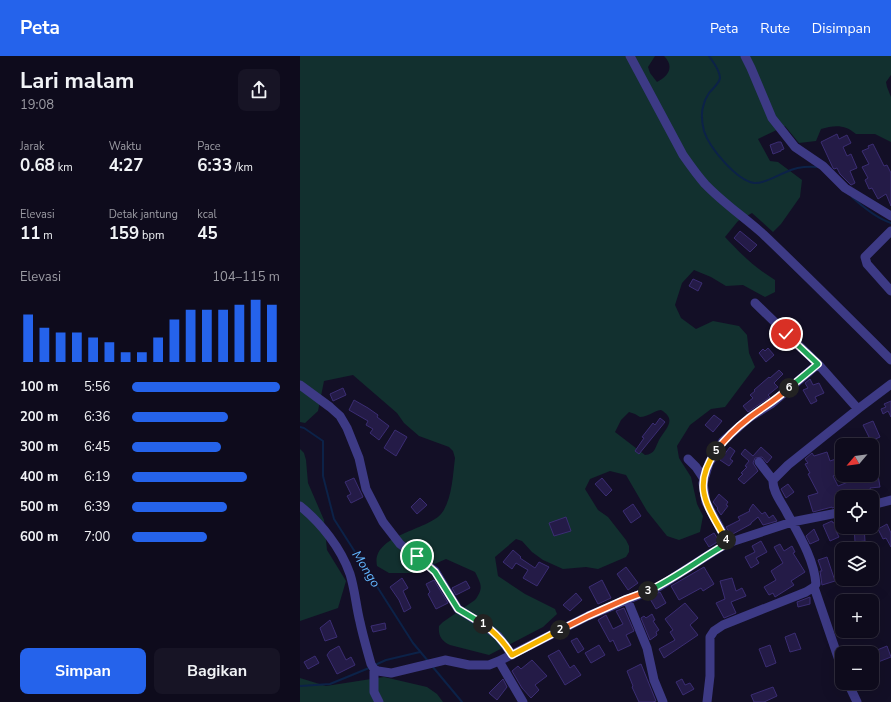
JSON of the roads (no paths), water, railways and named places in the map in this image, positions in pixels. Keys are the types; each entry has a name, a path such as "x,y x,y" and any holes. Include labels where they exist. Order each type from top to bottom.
{"street":[{"path":"630,56 683,155 706,185 809,278 891,360"},
{"path":"744,56 751,68 772,118 795,147 823,166 845,188 891,216"},
{"path":"891,231 865,257 868,264 891,291"},
{"path":"755,303 818,364 858,409"},
{"path":"728,543 706,502 704,493 704,479 709,463 723,441 748,418 771,404 818,364"},
{"path":"771,477 891,384"},
{"path":"300,385 340,416 347,428 359,458 366,489 383,522 400,544 435,572 458,609 484,625 498,636 506,644 512,655"},
{"path":"688,459 696,467 704,479"},
{"path":"759,462 771,477 775,490 812,565 816,584 814,587 835,649"},
{"path":"879,503 891,500"},
{"path":"300,506 315,518 324,529 346,565 353,584 360,622 373,667 374,692 379,702"},
{"path":"373,667 383,672 391,673 445,660 482,666 499,661 588,616 660,586 728,543 792,522 835,513"},
{"path":"707,702 710,676 709,642 712,633 721,626 802,594 814,587"},
{"path":"626,599 647,648 654,680 663,702"},
{"path":"499,661 523,702"},
{"path":"851,690 857,702"}],"waterway":[{"path":"709,56 718,69 720,78 706,97 702,119 707,138 724,162 739,176 754,183 766,181 790,170 806,167 818,167"},
{"path":"852,197 875,215 891,223"},
{"name":"Mongo","path":"300,427 304,428 323,441 323,476 334,519 413,643 428,661"},
{"path":"375,665 386,660 420,652"},
{"name":"Mongo","path":"432,666 462,702"},
{"path":"300,686 330,684 369,668"}]}
